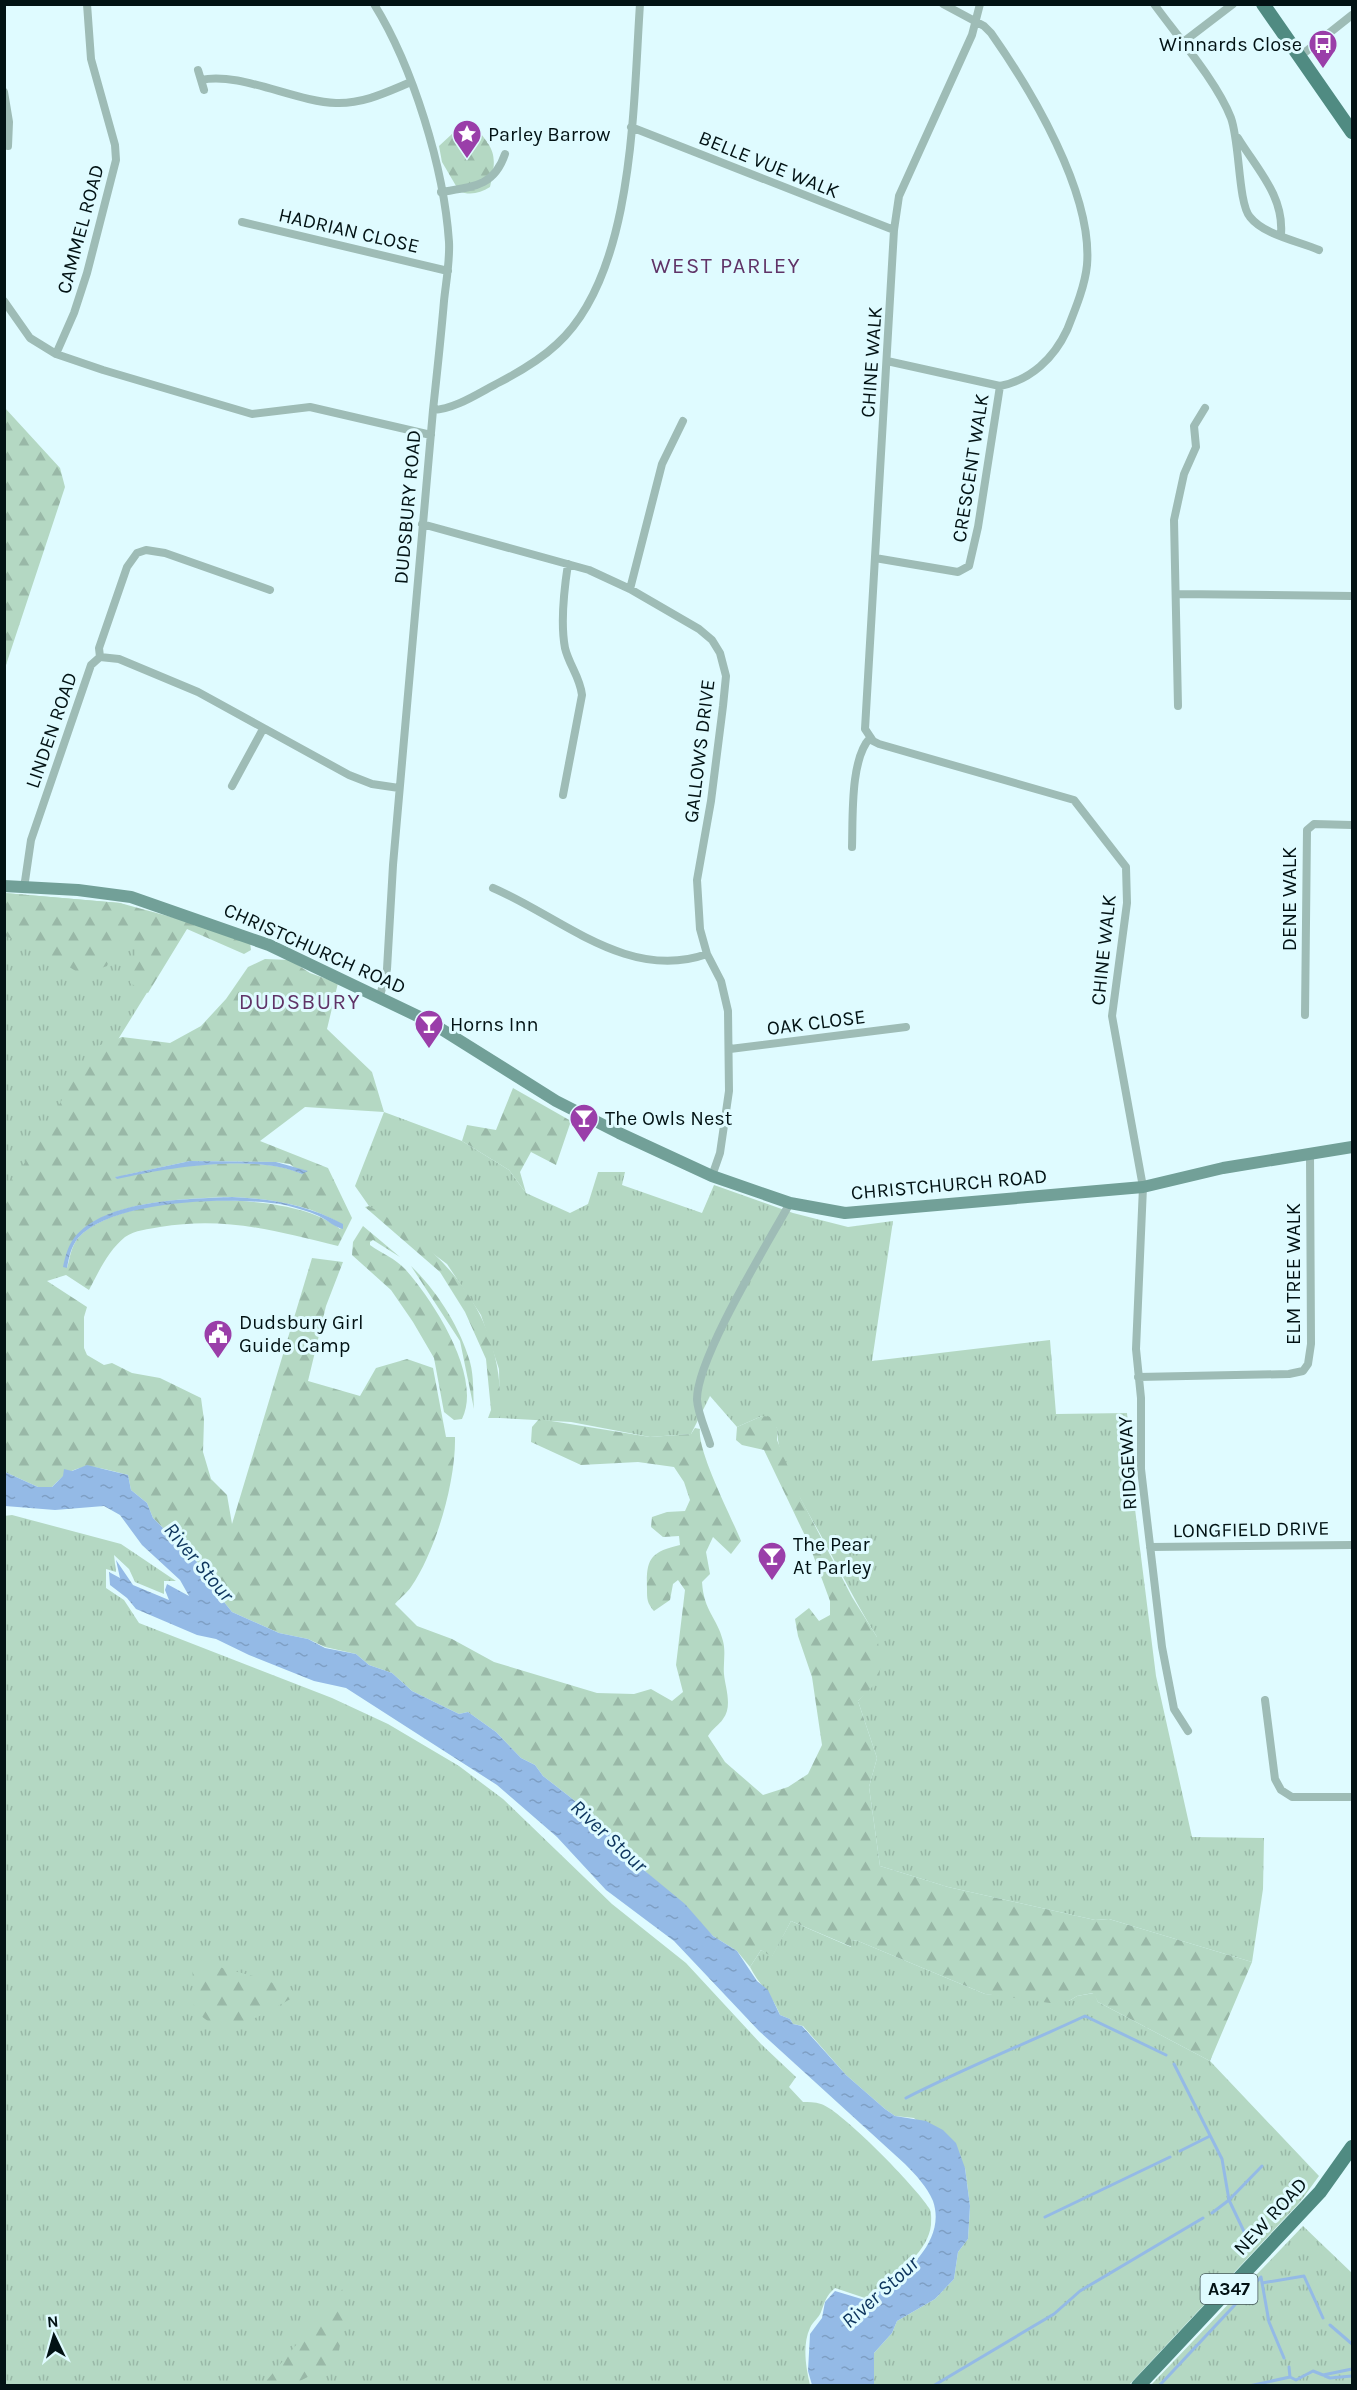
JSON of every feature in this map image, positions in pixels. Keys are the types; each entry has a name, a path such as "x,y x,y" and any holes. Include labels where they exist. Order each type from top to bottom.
{"main road":[{"path":"1263,4 1353,132"},
{"name":"CHRISTCHURCH ROAD","path":"4,886 78,890 131,897 269,945 380,996 430,1022 556,1101 712,1176 790,1203 845,1213 1143,1187 1223,1168 1353,1147"},
{"name":"NEW ROAD","path":"1138,2385 1320,2192 1353,2147"}],"street":[{"name":"CAMMEL ROAD","path":"56,354 87,273 116,160 115,145 91,58 87,4"},
{"path":"374,4 390,29 423,119 441,192 449,244 433,410"},
{"name":"DUDSBURY ROAD","path":"380,996 387,969 399,788 433,410 448,407 531,366 559,343 579,320 615,240 621,212 631,127 640,4"},
{"name":"CRESCENT WALK","path":"887,361 1000,386 1011,384 1037,370 1054,351 1075,309 1087,267 1087,250 1076,195 1065,163 1039,108 991,33 943,4"},
{"name":"CHINE WALK","path":"980,4 976,22 899,196 894,230 865,729 870,738 879,744 1074,800 1126,867 1127,903 1112,1016 1143,1187"},
{"path":"1154,4 1225,106 1237,136 1278,203 1282,222 1281,234"},
{"path":"1182,43 1233,4"},
{"path":"1299,57 1353,15"},
{"path":"198,70 204,90"},
{"path":"201,80 220,78 334,104 363,100 411,82"},
{"path":"4,92 9,122 8,146"},
{"name":"BELLE VUE WALK","path":"631,127 894,230"},
{"path":"1237,136 1242,197 1248,215 1260,226 1319,250"},
{"path":"441,192 472,187 488,180 498,172 505,154"},
{"name":"HADRIAN CLOSE","path":"242,222 448,271"},
{"path":"4,301 30,338 56,354 252,414 310,407 430,435"},
{"name":"CRESCENT WALK","path":"875,558 958,572 969,566 978,527 1000,386"},
{"path":"1178,706 1174,520 1184,474 1196,447 1194,426 1205,408"},
{"path":"630,589 662,464 683,421"},
{"name":"GALLOWS DRIVE","path":"422,524 589,570 630,589 706,634 712,640 724,664 726,676 723,705 711,801 697,880 700,929 707,954 725,994 730,1049 729,1092 720,1153 712,1176"},
{"path":"100,657 99,648 127,567 137,553 146,550 165,553 270,590"},
{"path":"563,795 582,695 581,682 568,659 564,645 564,591 567,564"},
{"path":"1176,594 1353,596"},
{"name":"LINDEN ROAD","path":"24,888 28,853 34,830 91,665 100,657 119,659 198,692 349,775 372,784 399,788"},
{"path":"232,786 263,729"},
{"path":"852,848 854,795 863,745 870,738"},
{"name":"DENE WALK","path":"1305,1016 1307,830 1314,824 1353,825"},
{"path":"493,888 605,948 644,959 679,961 707,954"},
{"name":"OAK CLOSE","path":"730,1049 906,1027"},
{"name":"ELM TREE WALK","path":"1138,1377 1290,1374 1303,1371 1308,1364 1311,1344 1310,1154"},
{"name":"RIDGEWAY","path":"1143,1187 1136,1349 1141,1469 1162,1647 1173,1709 1188,1731"},
{"path":"710,1444 697,1400 704,1366 741,1292 790,1203"},
{"name":"LONGFIELD DRIVE","path":"1150,1547 1353,1545"},
{"path":"1265,1700 1275,1779 1281,1790 1292,1797 1353,1797"}],"green space":[{"path":"470,120 492,150 494,165 490,187 471,194 459,191 442,162 439,146 466,121"},
{"path":"5,408 60,468 65,487 5,668"},
{"path":"4,893 120,903 250,942 251,950 244,954 187,929 148,993 130,983 131,969 138,945 129,938 116,942 107,966 82,975 44,951 5,936"},
{"path":"5,893 120,903 187,928 5,1222"},
{"path":"265,959 290,960 310,973 338,983 327,1029 372,1072 384,1112 305,1107 260,1141 328,1168 352,1218 338,1246 293,1235 229,1224 184,1224 142,1230 125,1237 109,1255 89,1290 66,1275 47,1281 87,1307 84,1317 84,1348 87,1355 104,1365 112,1363 132,1373 160,1378 201,1398 204,1420 203,1452 211,1479 227,1495 232,1524 312,1258 343,1262 326,1306 308,1381 360,1396 376,1368 407,1359 433,1368 446,1437 455,1437 448,1494 429,1555 409,1589 395,1604 417,1626 452,1639 494,1662 597,1693 634,1694 651,1689 672,1701 683,1692 676,1665 685,1590 678,1580 673,1584 670,1600 654,1611 648,1601 647,1579 652,1558 662,1551 680,1545 679,1536 663,1537 651,1527 652,1517 667,1512 685,1511 690,1500 684,1482 674,1467 638,1462 581,1465 531,1442 532,1427 539,1419 650,1437 691,1434 695,1428 700,1429 700,1439 709,1468 741,1541 731,1554 713,1537 706,1552 710,1574 702,1582 703,1592 723,1641 724,1674 728,1696 726,1714 708,1736 725,1762 763,1795 788,1787 808,1774 822,1745 812,1677 798,1636 795,1619 809,1608 819,1621 830,1615 830,1601 809,1544 764,1450 742,1445 736,1440 737,1427 762,1416 771,1417 777,1428 777,1440 801,1499 852,1597 877,1637 881,1660 879,1680 858,1701 877,1758 869,1787 880,1866 948,1887 1095,1920 1109,1919 1252,1962 1210,2061 1098,2002 1093,1993 1077,1996 1069,2001 1050,2003 985,1994 858,1941 851,1940 852,1947 791,1921 772,1957 761,1950 750,1967 737,1951 713,1936 645,1871 634,1856 595,1816 583,1813 579,1804 543,1776 535,1765 521,1758 496,1732 468,1712 459,1714 412,1691 392,1673 369,1665 356,1654 325,1647 308,1639 279,1633 232,1612 200,1572 199,1564 153,1518 147,1503 131,1490 128,1475 106,1469 79,1468 70,1472 52,1487 38,1487 5,1472 4,1189 27,1160 92,1048 122,1037 170,1043 201,1026 226,999 248,967","holes":["190,1161 276,1162 290,1164 302,1174 261,1164 236,1163 184,1167 116,1177","232,1197 261,1199 303,1207 343,1225 340,1229 317,1216 285,1206 248,1201 207,1200 167,1204 130,1211 100,1222 78,1238 72,1249 67,1268 72,1245 86,1228 106,1216 131,1207 158,1202"]},
{"path":"513,1088 571,1121 556,1165 531,1152 520,1172 526,1193 509,1170 462,1141 467,1125 496,1130"},
{"path":"384,1112 462,1141 509,1170 526,1193 570,1213 588,1204 598,1172 625,1172 622,1185 702,1213 714,1185 793,1213 848,1227 893,1221 872,1361 1050,1340 1056,1414 1127,1413 1134,1501 1156,1676 1192,1837 1264,1838 1263,1889 1252,1962 1109,1919 1095,1920 948,1887 880,1866 869,1787 877,1758 858,1701 866,1692 877,1637 795,1488 782,1457 777,1428 762,1416 737,1427 710,1396 691,1434 650,1437 571,1422 500,1418 499,1369 481,1315 447,1264 369,1206 355,1186"},
{"path":"369,1206 424,1245 448,1268 467,1293 483,1320 493,1350 499,1383 500,1418 488,1418 491,1410 486,1359 465,1312 440,1272 365,1207"},
{"path":"363,1226 400,1257 373,1240 370,1242 370,1245 405,1269 429,1300 452,1340 461,1361 466,1382 467,1402 462,1419 454,1420 444,1412 434,1358 413,1322 391,1290 352,1255 353,1242"},
{"path":"411,1266 438,1298 454,1323 466,1349 473,1379 474,1409 460,1341"},
{"path":"12,1515 121,1544 176,1581 164,1581 164,1594 135,1582 129,1569 114,1555 116,1572 106,1569 106,1588 124,1600 139,1623 332,1698 388,1724 459,1766 503,1799 612,1904 686,1963 761,2044 796,2077 789,2087 803,2102 819,2103 831,2109 861,2134 910,2184 930,2210 931,2225 923,2247 905,2267 865,2298 835,2288 830,2294 811,2326 806,2342 810,2385 5,2385 4,1516"},
{"path":"791,1921 851,1947 851,1940 858,1941 985,1994 1069,2001 1077,1996 1094,1993 1098,2002 1210,2061 1319,2176 1300,2202 1129,2385 874,2385 874,2353 892,2333 897,2321 935,2299 954,2279 958,2252 968,2239 970,2206 965,2168 914,2118 895,2116 846,2075 803,2026 793,2024 790,2019 780,2015 774,2002 750,1967 761,1950 772,1956"},
{"path":"192,1960 257,1977 292,1990 292,1998 268,2012 241,2023 228,2026 216,2024 204,2018 194,2007"},
{"path":"1303,2226 1352,2273 1352,2385 1151,2385"},
{"path":"345,2286 343,2328 337,2362 292,2385 263,2385"}],"water":[{"path":"190,1161 276,1162 308,1171 302,1174 260,1164 236,1163 184,1167 117,1179 115,1177"},
{"path":"232,1197 275,1201 303,1208 330,1217 343,1224 343,1229 315,1214 285,1205 263,1202 207,1201 146,1208 118,1215 95,1225 78,1238 72,1249 67,1268 63,1267 74,1238 88,1225 105,1215 148,1204"},
{"name":"River Stour","path":"87,1465 128,1475 131,1490 147,1503 153,1518 199,1564 200,1572 232,1612 279,1633 308,1639 325,1648 356,1654 369,1665 392,1673 412,1691 459,1714 468,1712 496,1732 521,1758 535,1765 543,1776 579,1804 583,1813 595,1816 603,1828 623,1840 645,1871 685,1904 713,1936 737,1951 757,1981 768,1990 780,2015 790,2019 793,2024 802,2026 846,2075 895,2116 926,2121 943,2130 956,2143 965,2168 970,2206 968,2239 958,2252 954,2279 935,2299 897,2321 892,2333 874,2353 874,2385 812,2385 808,2371 810,2334 822,2318 825,2302 835,2291 865,2300 905,2272 927,2246 936,2217 933,2201 917,2177 759,2031 674,1941 606,1890 557,1837 497,1785 346,1688 314,1681 216,1639 197,1635 136,1609 127,1598 110,1585 109,1572 120,1578 116,1560 133,1585 169,1600 165,1590 167,1584 189,1596 180,1580 142,1545 120,1515 104,1506 55,1510 5,1506 5,1472 38,1487 52,1487 63,1476 64,1469 72,1471"}],"waterway":[{"path":"906,2098 1085,2016 1166,2055"},
{"path":"1174,2064 1222,2159 1229,2200 1249,2242"},
{"path":"1180,2151 1208,2137"},
{"path":"1045,2217 1170,2157"},
{"path":"1212,2213 1229,2200 1262,2166"},
{"path":"933,2386 1054,2314 1080,2291 1203,2218"},
{"path":"1262,2283 1304,2276 1323,2318"},
{"path":"1261,2277 1269,2322 1284,2358"},
{"path":"1159,2386 1261,2277"},
{"path":"1330,2325 1352,2344"},
{"path":"1249,2386 1290,2377 1289,2367"},
{"path":"1290,2377 1296,2380 1313,2371 1323,2375 1352,2369"},
{"path":"1325,2376 1330,2378 1352,2376"}],"place":[{"name":"Winnards Close","path":"1323,70"},
{"name":"Parley Barrow","path":"467,160"},
{"name":"Horns Inn","path":"429,1050"},
{"name":"The Owls Nest","path":"584,1144"},
{"name":"Dudsbury Girl Guide Camp","path":"218,1360"},
{"name":"The Pear At Parley","path":"772,1582"}],"district":[{"name":"WEST PARLEY","path":"726,265"},
{"name":"DUDSBURY","path":"300,1001"}]}
